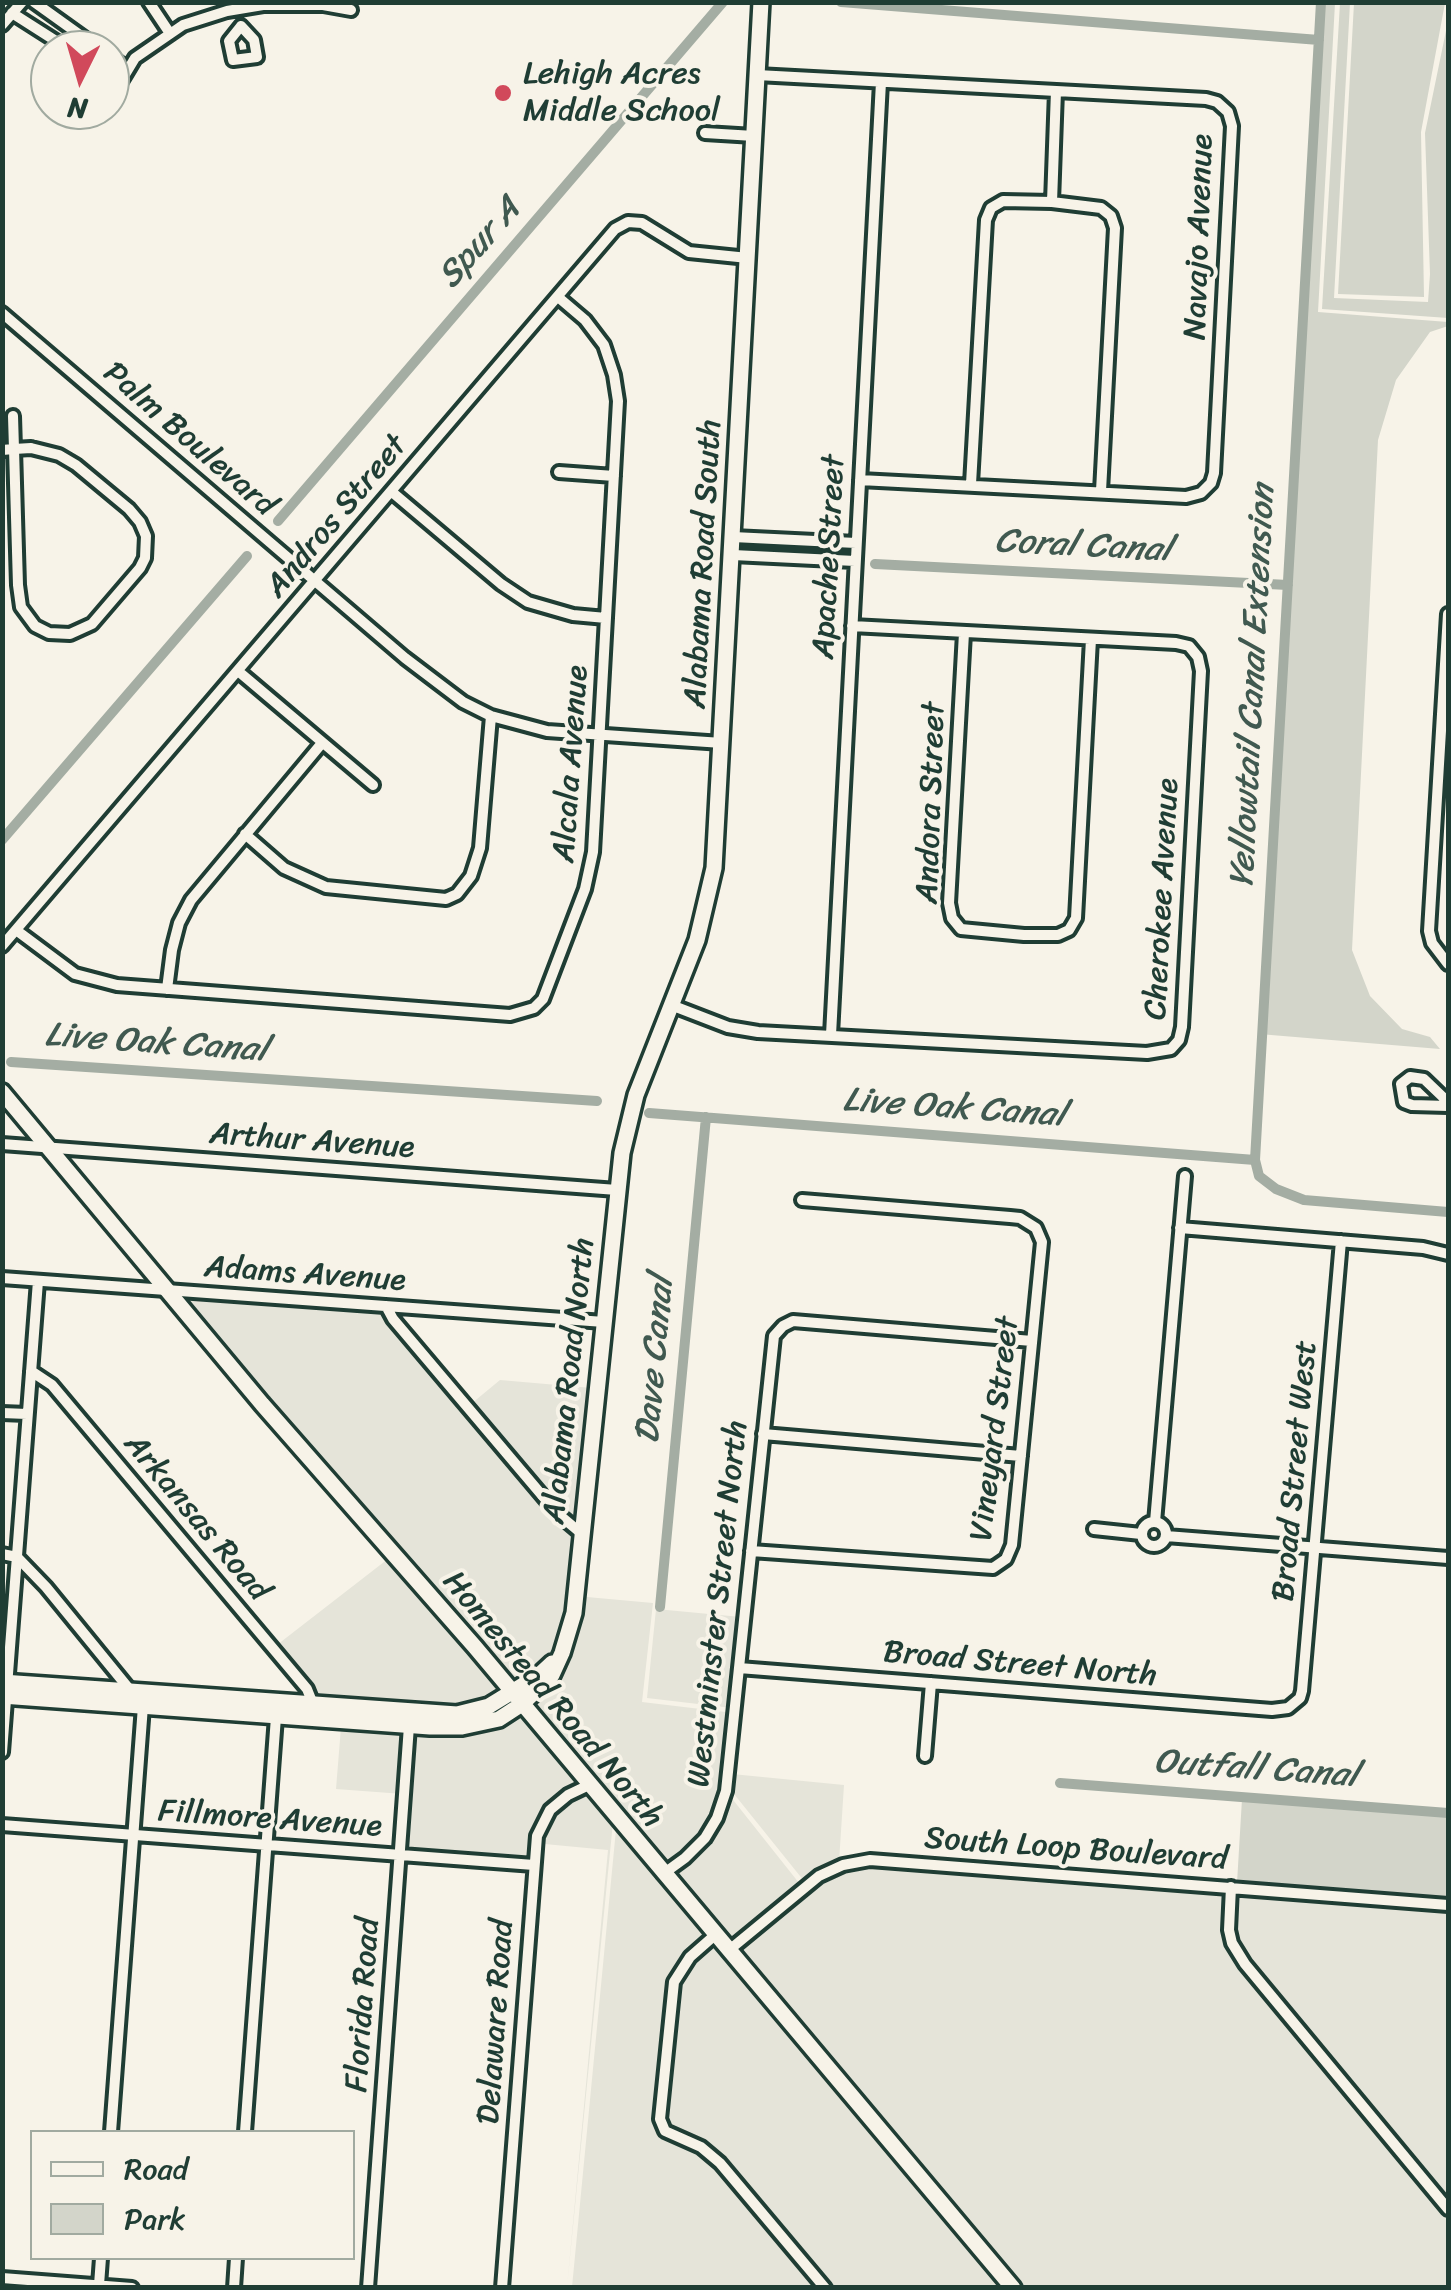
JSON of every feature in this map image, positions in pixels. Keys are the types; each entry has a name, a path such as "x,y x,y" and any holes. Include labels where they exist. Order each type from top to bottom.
{"main road":[{"name":"Alabama Road South","path":"631,1113 697,940 711,888 734,537 761,2"},
{"name":"Homestead Road North","path":"2,1092 1013,2288"},
{"name":"Alabama Road North","path":"518,1698 562,1653 573,1617 618,1190 631,1113"},
{"path":"5,1689 130,1690 457,1714 518,1698"},
{"path":"5,1689 143,1706 443,1728 499,1719 518,1698"}],"street":[{"path":"2,24 22,2"},
{"path":"34,2 73,30"},
{"path":"149,2 169,32"},
{"path":"130,65 169,32 238,6 334,4 351,10"},
{"path":"238,6 241,26"},
{"path":"12,13 39,30"},
{"name":"Navajo Avenue","path":"757,75 1206,99 1218,102 1228,112 1232,126 1214,473 1201,493 1186,497 860,480"},
{"name":"Apache Street","path":"831,1036 881,82"},
{"path":"1052,202 1056,91"},
{"path":"704,133 754,136"},
{"path":"972,484 986,220 991,208 1003,202 1052,202 1101,208 1112,216 1115,228 1101,491"},
{"name":"Andros Street","path":"2,946 615,229 628,222 642,224 689,252 748,258"},
{"name":"Alcala Avenue","path":"16,930 47,956 85,978 168,989 510,1015 534,1008 554,972 591,866 618,401 614,375 598,336 558,297"},
{"name":"Palm Boulevard","path":"2,313 433,682 490,716 547,732 722,743"},
{"path":"8,449 46,450 76,465 129,510 146,536 140,568 100,617 82,631 49,633 27,618 22,607 8,449 13,416"},
{"path":"558,472 614,476"},
{"path":"392,492 528,602 562,613 606,618"},
{"path":"734,537 856,543"},
{"path":"732,555 855,561"},
{"path":"1448,614 1444,775 1430,930 1432,943 1448,964"},
{"name":"Cherokee Avenue","path":"671,1006 743,1030 831,1036 1147,1053 1171,1048 1179,1040 1201,671 1198,657 1189,646 1176,643 852,626"},
{"name":"Andora Street","path":"964,632 948,903 952,918 961,929 1024,935 1058,935 1069,930 1076,918 1091,639"},
{"path":"238,671 373,785"},
{"path":"245,834 284,868 326,886 446,898 457,894 471,876 480,848 490,716"},
{"path":"168,989 172,950 183,914 322,742"},
{"name":"Arthur Avenue","path":"2,1144 618,1190"},
{"path":"1155,1522 1184,1176"},
{"name":"Vineyard Street","path":"751,1551 994,1568 1006,1559 1012,1546 1042,1242 1036,1228 1020,1218 802,1200"},
{"path":"1180,1228 1448,1254"},
{"name":"Broad Street West","path":"1295,1703 1302,1691 1341,1241"},
{"name":"Adams Avenue","path":"2,1278 604,1322"},
{"path":"2,1752 38,1281"},
{"path":"386,1306 393,1320 556,1513 582,1534"},
{"name":"Westminster Street North","path":"663,1874 705,1838 722,1806 728,1778 774,1336 790,1322 1032,1341"},
{"name":"Arkansas Road","path":"31,1371 52,1385 307,1689 313,1704"},
{"path":"2,1413 27,1414"},
{"path":"763,1434 1020,1456"},
{"path":"1155,1522 1165,1528 1166,1536 1159,1546 1151,1546 1141,1534 1147,1524 1155,1522"},
{"path":"1094,1529 1141,1534"},
{"path":"1166,1536 1448,1558"},
{"path":"2,1554 17,1556 130,1690"},
{"name":"Broad Street North","path":"739,1668 1280,1711 1295,1703"},
{"path":"925,1756 931,1683"},
{"path":"111,2130 143,1706"},
{"path":"245,2130 276,1717"},
{"name":"Florida Road","path":"368,2288 409,1726"},
{"name":"Delaware Road","path":"502,2288 534,1865 542,1821 568,1795 589,1784"},
{"name":"Fillmore Avenue","path":"2,1825 534,1865"},
{"name":"South Loop Boulevard","path":"728,1950 807,1885 832,1870 857,1862 890,1860 1448,1904"},
{"path":"1231,1887 1229,1930 1245,1964 1448,2209"},
{"path":"715,1936 690,1957 674,1982 660,2119 665,2131 700,2147 720,2163 825,2288"},
{"path":"99,2285 101,2260"},
{"path":"234,2288 236,2260"},
{"path":"2,2278 132,2288"}],"shaded area":[{"path":"169,1291 386,1306 557,1513 582,1534 576,1596 653,1603 642,1702 734,1713 726,1791 803,1888 857,1862 1448,1905 1448,2287 572,2287 617,1819 513,1693 471,1712 313,1704 273,1648 393,1555"},
{"path":"500,1380 592,1388 578,1525 471,1404"},
{"path":"656,1609 741,1617 732,1708 647,1698"},
{"path":"522,1711 613,1822 567,2287 608,1850 534,1843 531,1869 398,1858 403,1794 336,1789 341,1727"},
{"path":"732,1774 844,1785 839,1862 804,1881 730,1789"}],"green space":[{"path":"1318,3 1335,3 1318,312 1448,322 1448,326 1430,332 1396,380 1378,440 1352,950 1370,996 1402,1029 1430,1037 1440,1049 1259,1034"},
{"path":"1340,3 1350,3 1334,298 1428,302 1425,133 1448,21 1448,318 1322,309"},
{"path":"1354,3 1445,3 1421,132 1424,297 1338,294"},
{"path":"1242,1799 1448,1816 1448,1900 1237,1883"}],"waterway":[{"name":"Spur A","path":"278,521 723,2"},
{"path":"841,2 1319,40"},
{"name":"Yellowtail Canal Extension","path":"1321,2 1255,1160 1259,1176 1276,1189 1304,1200 1448,1212"},
{"name":"Spur A","path":"2,840 247,556"},
{"name":"Coral Canal","path":"875,564 1288,585"},
{"name":"Live Oak Canal","path":"11,1062 597,1101"},
{"name":"Live Oak Canal","path":"649,1113 1255,1160"},
{"name":"Dave Canal","path":"660,1607 706,1117"},
{"name":"Outfall Canal","path":"1060,1783 1448,1813"}],"place":[{"name":"Lehigh Acres Middle School","path":"503,93"}]}
